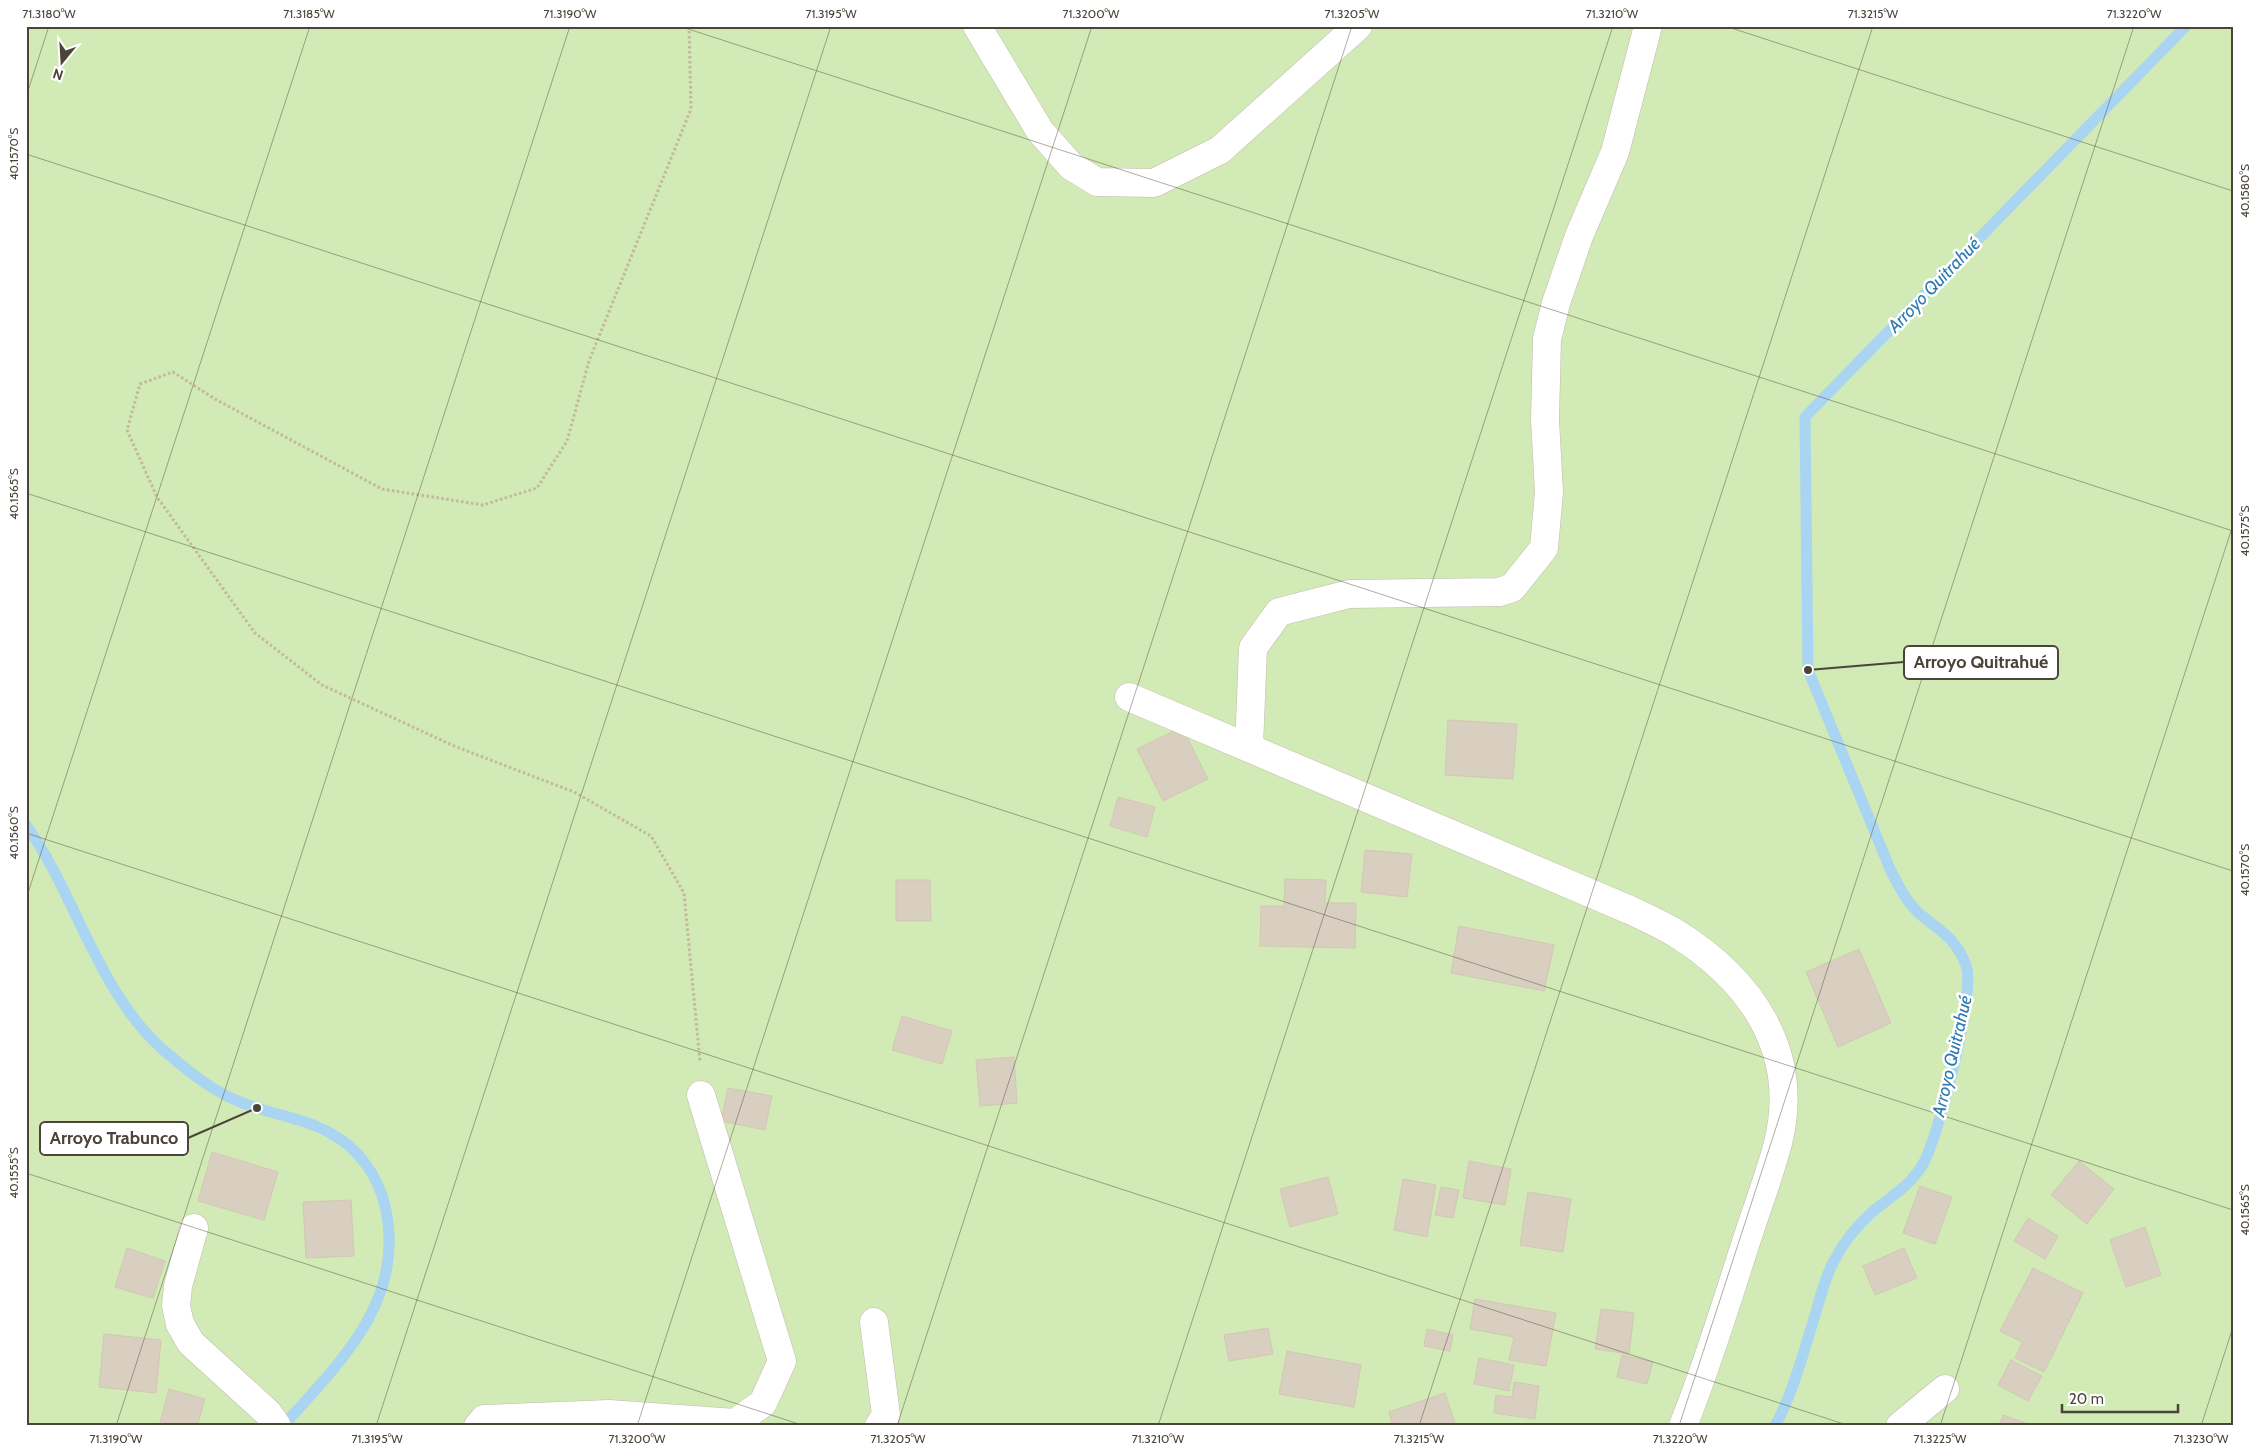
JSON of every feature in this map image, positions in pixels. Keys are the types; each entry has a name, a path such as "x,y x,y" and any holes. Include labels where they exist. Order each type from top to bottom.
{"street":[{"path":"977,26 1040,131 1071,166 1097,182 1154,183 1220,150 1358,26"},
{"path":"1249,747 1254,648 1278,612 1348,594 1499,592 1512,588 1544,548 1549,492 1545,420 1547,340 1556,303 1579,236 1615,152 1648,26"},
{"path":"1129,697 1630,910 1674,932 1714,961 1754,1002 1776,1043 1784,1092 1778,1142 1701,1381 1683,1426"},
{"path":"478,1426 484,1418 609,1414 735,1423 762,1403 782,1360 702,1095"},
{"path":"194,1228 178,1286 176,1306 180,1324 197,1350 272,1420"},
{"path":"874,1322 886,1415 879,1426"},
{"path":"1900,1426 1945,1389"}],"path":[{"path":"689,26 692,109 589,361 566,441 538,488 483,505 382,489 215,399 173,372 140,384 127,430 157,497 255,633 322,685 454,746 574,792 651,836 684,893 699,1042 702,1095"}],"green space":[{"path":"26,26 2233,26 2233,1426 26,1426"}],"building":[{"path":"1448,720 1517,724 1513,779 1445,775"},
{"path":"1182,727 1208,779 1163,801 1137,749"},
{"path":"1118,797 1155,807 1147,837 1110,826"},
{"path":"1365,850 1412,854 1407,897 1361,892"},
{"path":"1285,879 1326,880 1325,903 1356,903 1355,948 1260,946 1261,906 1284,906"},
{"path":"896,880 930,880 931,921 896,921"},
{"path":"1459,926 1554,945 1544,991 1451,973"},
{"path":"1859,949 1891,1023 1838,1047 1806,972"},
{"path":"902,1016 952,1031 942,1064 892,1050"},
{"path":"1014,1057 1017,1103 980,1106 976,1060"},
{"path":"728,1088 772,1096 765,1130 721,1121"},
{"path":"212,1152 278,1172 264,1220 198,1201"},
{"path":"1469,1161 1511,1169 1505,1205 1463,1198"},
{"path":"2079,1161 2114,1189 2087,1224 2051,1195"},
{"path":"1328,1177 1338,1214 1290,1227 1280,1189"},
{"path":"1403,1179 1436,1185 1427,1237 1394,1230"},
{"path":"1920,1186 1952,1197 1935,1244 1903,1233"},
{"path":"1441,1187 1459,1190 1453,1218 1435,1215"},
{"path":"1528,1192 1571,1199 1563,1252 1520,1245"},
{"path":"351,1200 354,1256 306,1258 303,1202"},
{"path":"2028,1218 2058,1236 2045,1259 2014,1241"},
{"path":"2145,1227 2161,1275 2126,1287 2110,1240"},
{"path":"127,1248 165,1261 153,1298 115,1287"},
{"path":"1904,1248 1917,1278 1875,1295 1863,1266"},
{"path":"2033,1268 2083,1293 2044,1372 2015,1358 2022,1342 2000,1331"},
{"path":"1475,1299 1556,1313 1546,1366 1509,1360 1514,1337 1470,1329"},
{"path":"1601,1309 1634,1313 1629,1354 1595,1349"},
{"path":"1268,1328 1273,1354 1229,1361 1224,1335"},
{"path":"1427,1329 1453,1335 1450,1351 1424,1346"},
{"path":"104,1334 161,1340 156,1393 99,1387"},
{"path":"1287,1351 1361,1365 1354,1407 1279,1394"},
{"path":"1622,1355 1653,1362 1647,1384 1617,1377"},
{"path":"1479,1358 1514,1365 1509,1391 1474,1384"},
{"path":"2011,1360 2042,1376 2028,1401 1998,1385"},
{"path":"1514,1382 1539,1386 1535,1419 1494,1413 1496,1395 1512,1397"},
{"path":"169,1389 205,1399 197,1426 159,1426"},
{"path":"1445,1393 1456,1426 1393,1426 1389,1412"},
{"path":"2003,1415 2034,1426 1999,1426"}],"waterway":[{"name":"Arroyo Quitrahué","path":"1775,1426 1793,1385 1832,1265 1846,1241 1860,1224 1896,1194 1918,1172 1931,1147 1947,1094 1961,1032 1968,980 1966,965 1957,948 1947,936 1911,905 1893,875 1808,670 1805,417 2186,26"},
{"path":"26,825 59,881 103,970 139,1024 161,1048 205,1083 223,1094 245,1104 308,1123 342,1140 359,1155 378,1184 385,1206 389,1240 386,1271 377,1300 364,1327 346,1353 283,1426"}],"place":[{"name":"Arroyo Quitrahué","path":"1808,670"},
{"name":"Arroyo Trabunco","path":"257,1108"}]}
